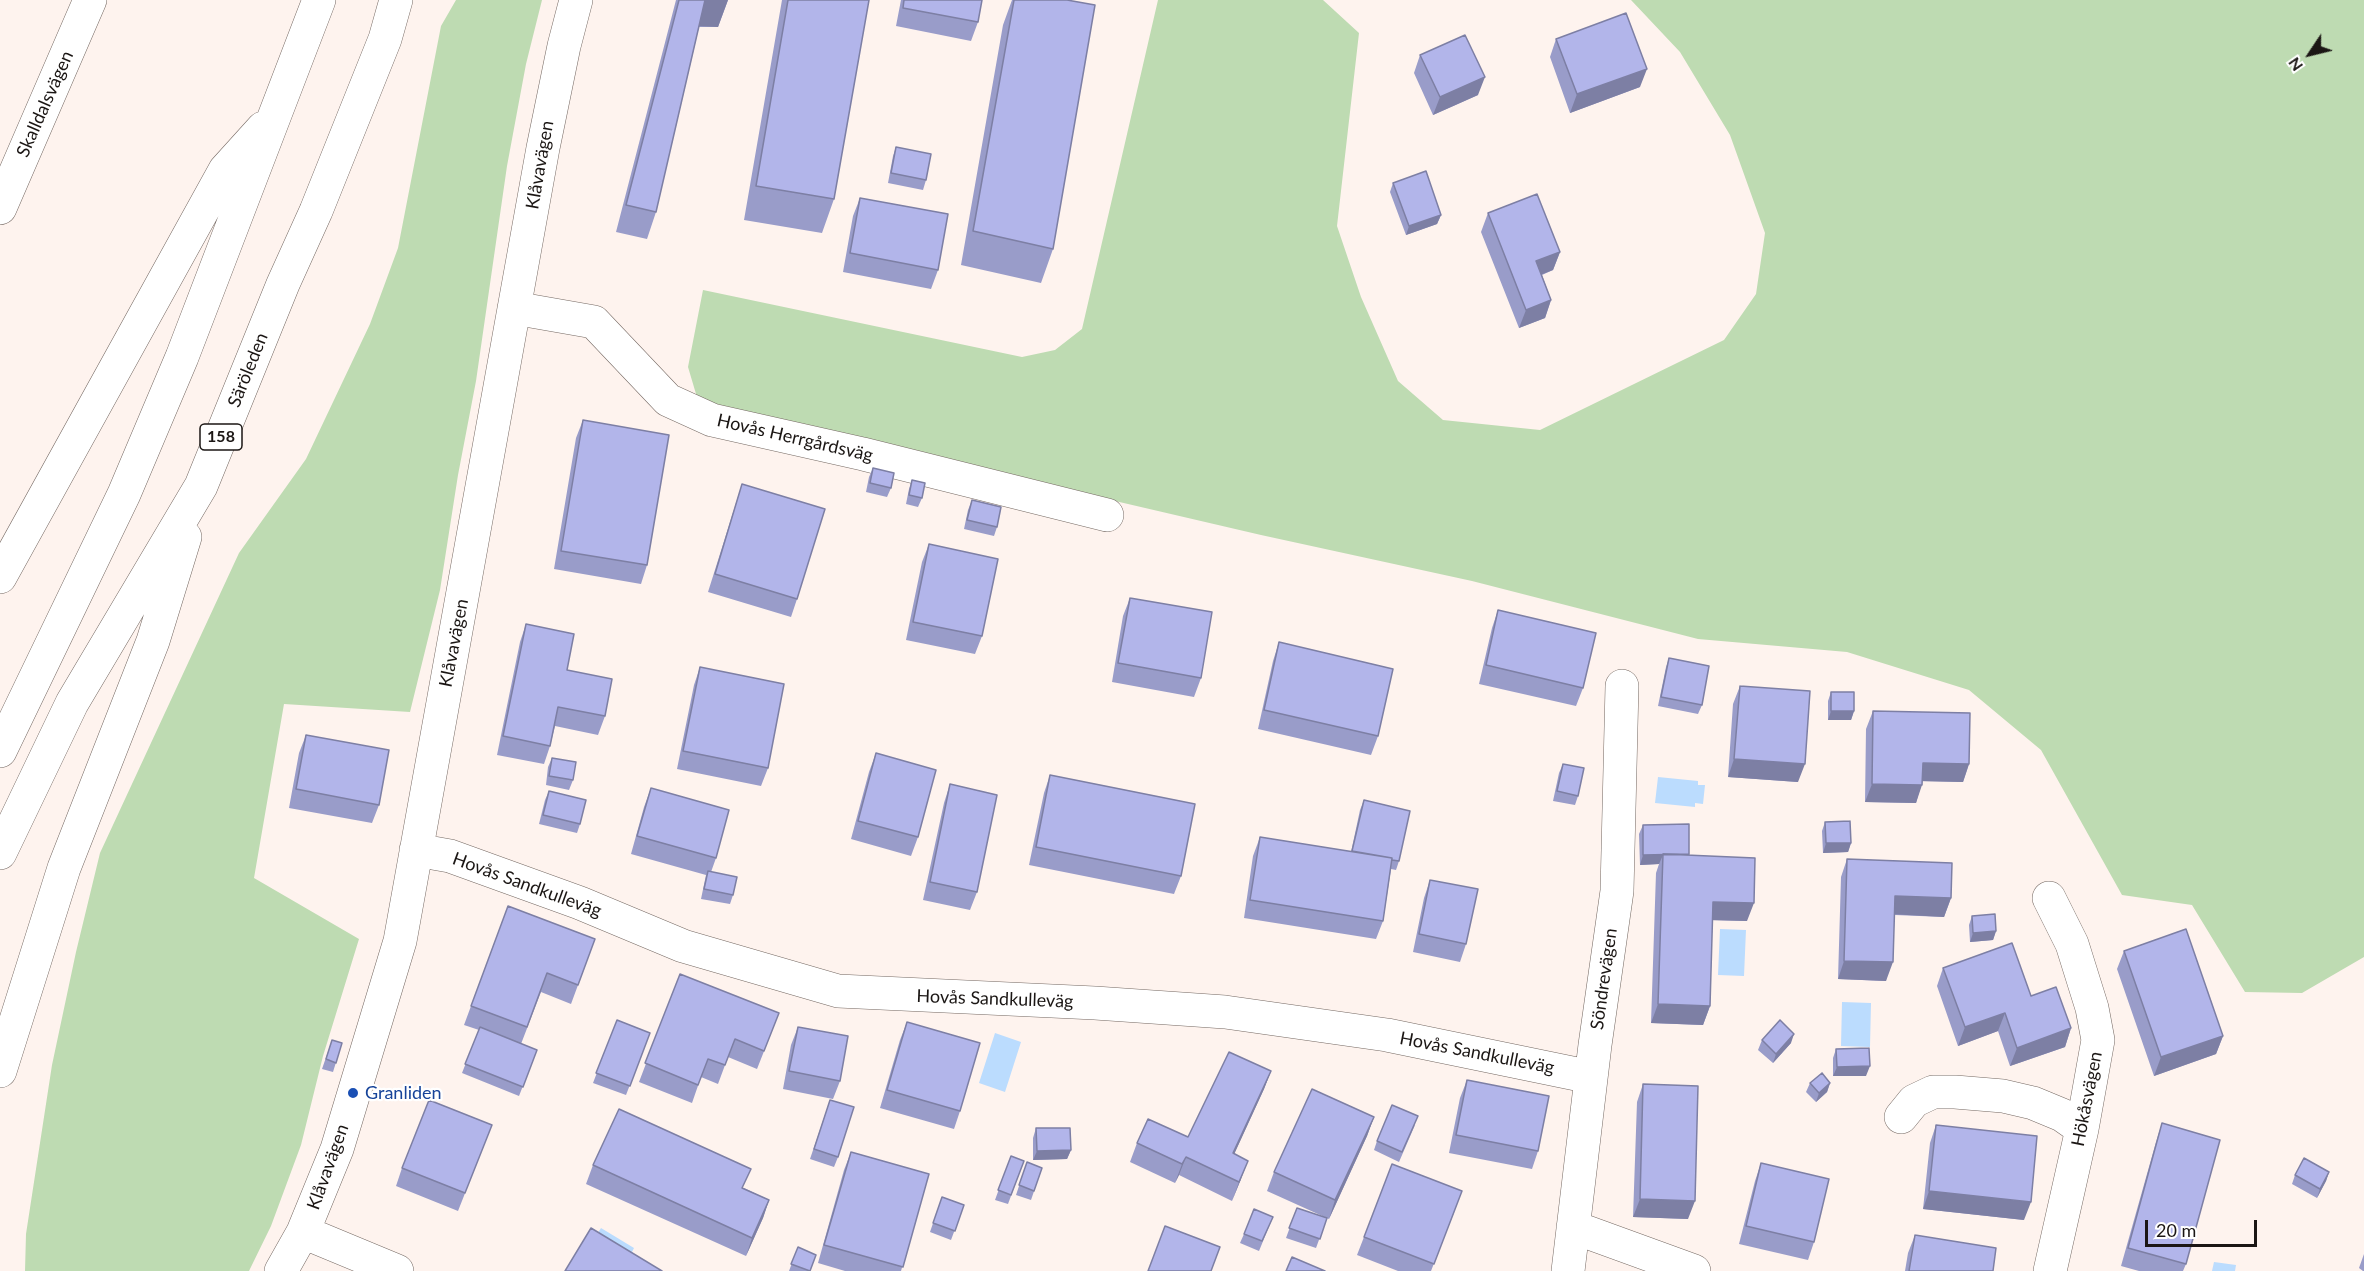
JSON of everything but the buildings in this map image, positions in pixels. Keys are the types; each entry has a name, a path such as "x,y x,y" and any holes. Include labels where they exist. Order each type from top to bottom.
{"street":[{"name":"Skalldalsvägen","path":"0,208 90,0"},
{"path":"0,751 124,494 182,357 319,0"},
{"name":"Säröleden","path":"0,853 72,703 201,486 283,284 325,190 385,39 396,0"},
{"name":"Klåvavägen","path":"281,1271 303,1232 337,1149 400,941 545,137 576,0"},
{"path":"0,577 225,170 276,113"},
{"name":"Hovås Herrgårdsväg","path":"514,308 594,321 668,400 712,420 863,454 1107,515"},
{"name":"158","path":"0,1071 64,868 153,641 201,486"},
{"name":"Söndrevägen","path":"1568,1271 1591,1077 1617,891 1622,686"},
{"name":"Hovås Sandkulleväg","path":"416,850 450,856 580,903 683,946 838,991 1095,1003 1225,1012 1387,1035 1591,1077"},
{"name":"Hökåsvägen","path":"2049,898 2072,944 2092,1008 2098,1040 2082,1130 2050,1271"},
{"path":"1902,1117 1914,1101 1933,1092 1955,1092 2003,1096 2033,1102 2062,1115 2082,1130"},
{"path":"1573,1227 1694,1271"},
{"path":"303,1232 397,1271"}],"green space":[{"path":"456,0 542,0 526,64 507,166 476,381 440,590 410,712 284,704 254,878 359,939 323,1056 301,1145 271,1226 249,1271 25,1271 26,1234 52,1065 100,853 239,553 306,459 370,324 398,248 441,26"},
{"path":"1158,0 1323,0 1359,33 1337,226 1361,297 1398,381 1443,420 1540,430 1724,340 1756,294 1765,233 1730,135 1680,52 1631,0 2364,0 2364,957 2302,993 2245,992 2192,905 2122,895 2041,750 1969,690 1847,652 1698,639 1472,581 1261,535 699,404 688,367 703,290 1022,357 1055,350 1082,329"}],"water":[{"path":"1658,777 1698,781 1698,785 1705,785 1703,804 1695,803 1695,807 1655,803"},
{"path":"1720,929 1746,930 1744,976 1718,975"},
{"path":"1842,1002 1871,1003 1870,1047 1841,1046"},
{"path":"995,1033 1021,1042 1005,1092 979,1083"},
{"path":"601,1228 634,1248 633,1255 589,1247"},
{"path":"2214,1262 2236,1265 2235,1271 2212,1271"}],"place":[{"name":"Granliden","path":"353,1093"}]}
